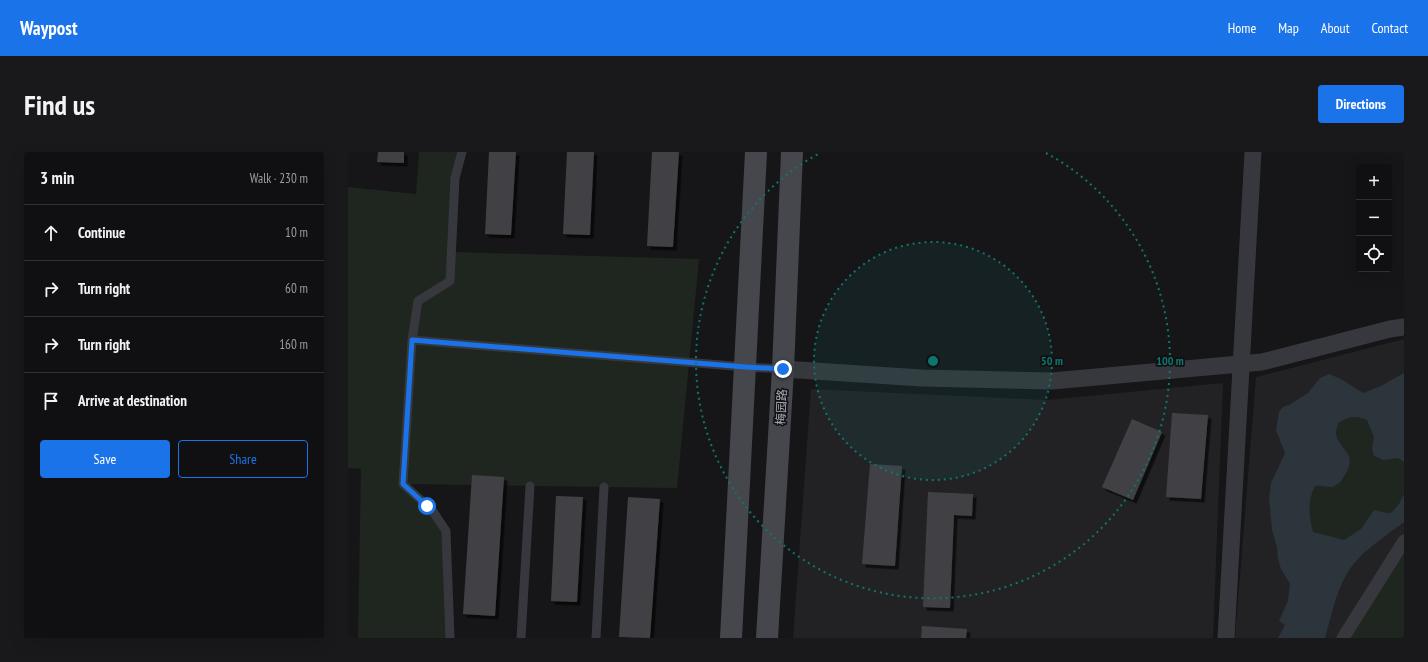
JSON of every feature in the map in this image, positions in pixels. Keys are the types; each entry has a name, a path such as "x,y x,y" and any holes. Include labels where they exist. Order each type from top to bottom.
{"main road":[{"path":"731,638 756,152"},
{"name":"梅园路","path":"767,638 783,369 792,152"}],"street":[{"path":"1226,638 1252,152"},
{"path":"783,369 922,378 1052,381 1262,362 1390,329 1404,327"},
{"path":"1343,638 1404,541"}],"lane":[{"path":"450,638 446,531 432,510 403,484 412,340 418,302 450,281 455,178 462,152"},
{"path":"412,340 783,369"},
{"path":"521,638 530,486"},
{"path":"596,638 604,487"}],"shaded area":[{"path":"419,152 462,152 455,178 452,252 699,259 677,488 404,484 446,531 450,638 358,638 361,469 348,468 348,187 416,194"},
{"path":"1404,339 1404,638 1235,638 1256,377"},
{"path":"1404,373 1404,462 1398,458 1383,460 1374,456 1372,448 1374,437 1367,420 1359,417 1352,417 1338,423 1336,432 1337,438 1349,456 1349,467 1345,475 1335,486 1315,486 1310,503 1310,520 1313,532 1344,540 1361,529 1374,510 1391,513 1399,504 1404,494 1404,522 1370,548 1352,566 1342,582 1325,638 1278,638 1285,625 1279,621 1288,601 1290,584 1281,569 1278,559 1277,547 1272,530 1269,499 1271,483 1285,453 1276,430 1279,412 1283,407 1308,393 1320,378 1329,374 1341,379 1363,393 1381,386"},
{"path":"1223,383 1213,638 793,638 811,389 1046,400"},
{"path":"1347,417 1358,417 1367,420 1374,437 1372,448 1383,460 1398,458 1404,462 1404,494 1399,504 1391,513 1374,510 1361,529 1344,540 1313,532 1310,520 1309,503 1315,486 1331,487 1336,485 1344,478 1348,467 1349,456 1346,449 1337,438 1336,432 1338,423"},
{"path":"1404,541 1404,638 1343,638"}],"building":[{"path":"378,152 404,152 404,163 377,162"},
{"path":"489,152 516,152 511,235 485,234"},
{"path":"567,152 594,152 590,235 563,234"},
{"path":"652,152 679,152 673,247 647,246"},
{"path":"1172,413 1208,415 1201,499 1166,497"},
{"path":"1132,419 1162,432 1133,500 1102,487"},
{"path":"870,464 902,466 895,566 862,564"},
{"path":"472,475 504,477 495,616 463,614"},
{"path":"928,492 973,494 972,516 954,515 950,608 923,607"},
{"path":"556,496 583,497 577,602 551,601"},
{"path":"628,497 660,499 650,638 619,637"},
{"path":"922,626 967,629 966,638 921,638"}],"route":[{"path":"427,506 403,484 412,340 783,369"}]}
